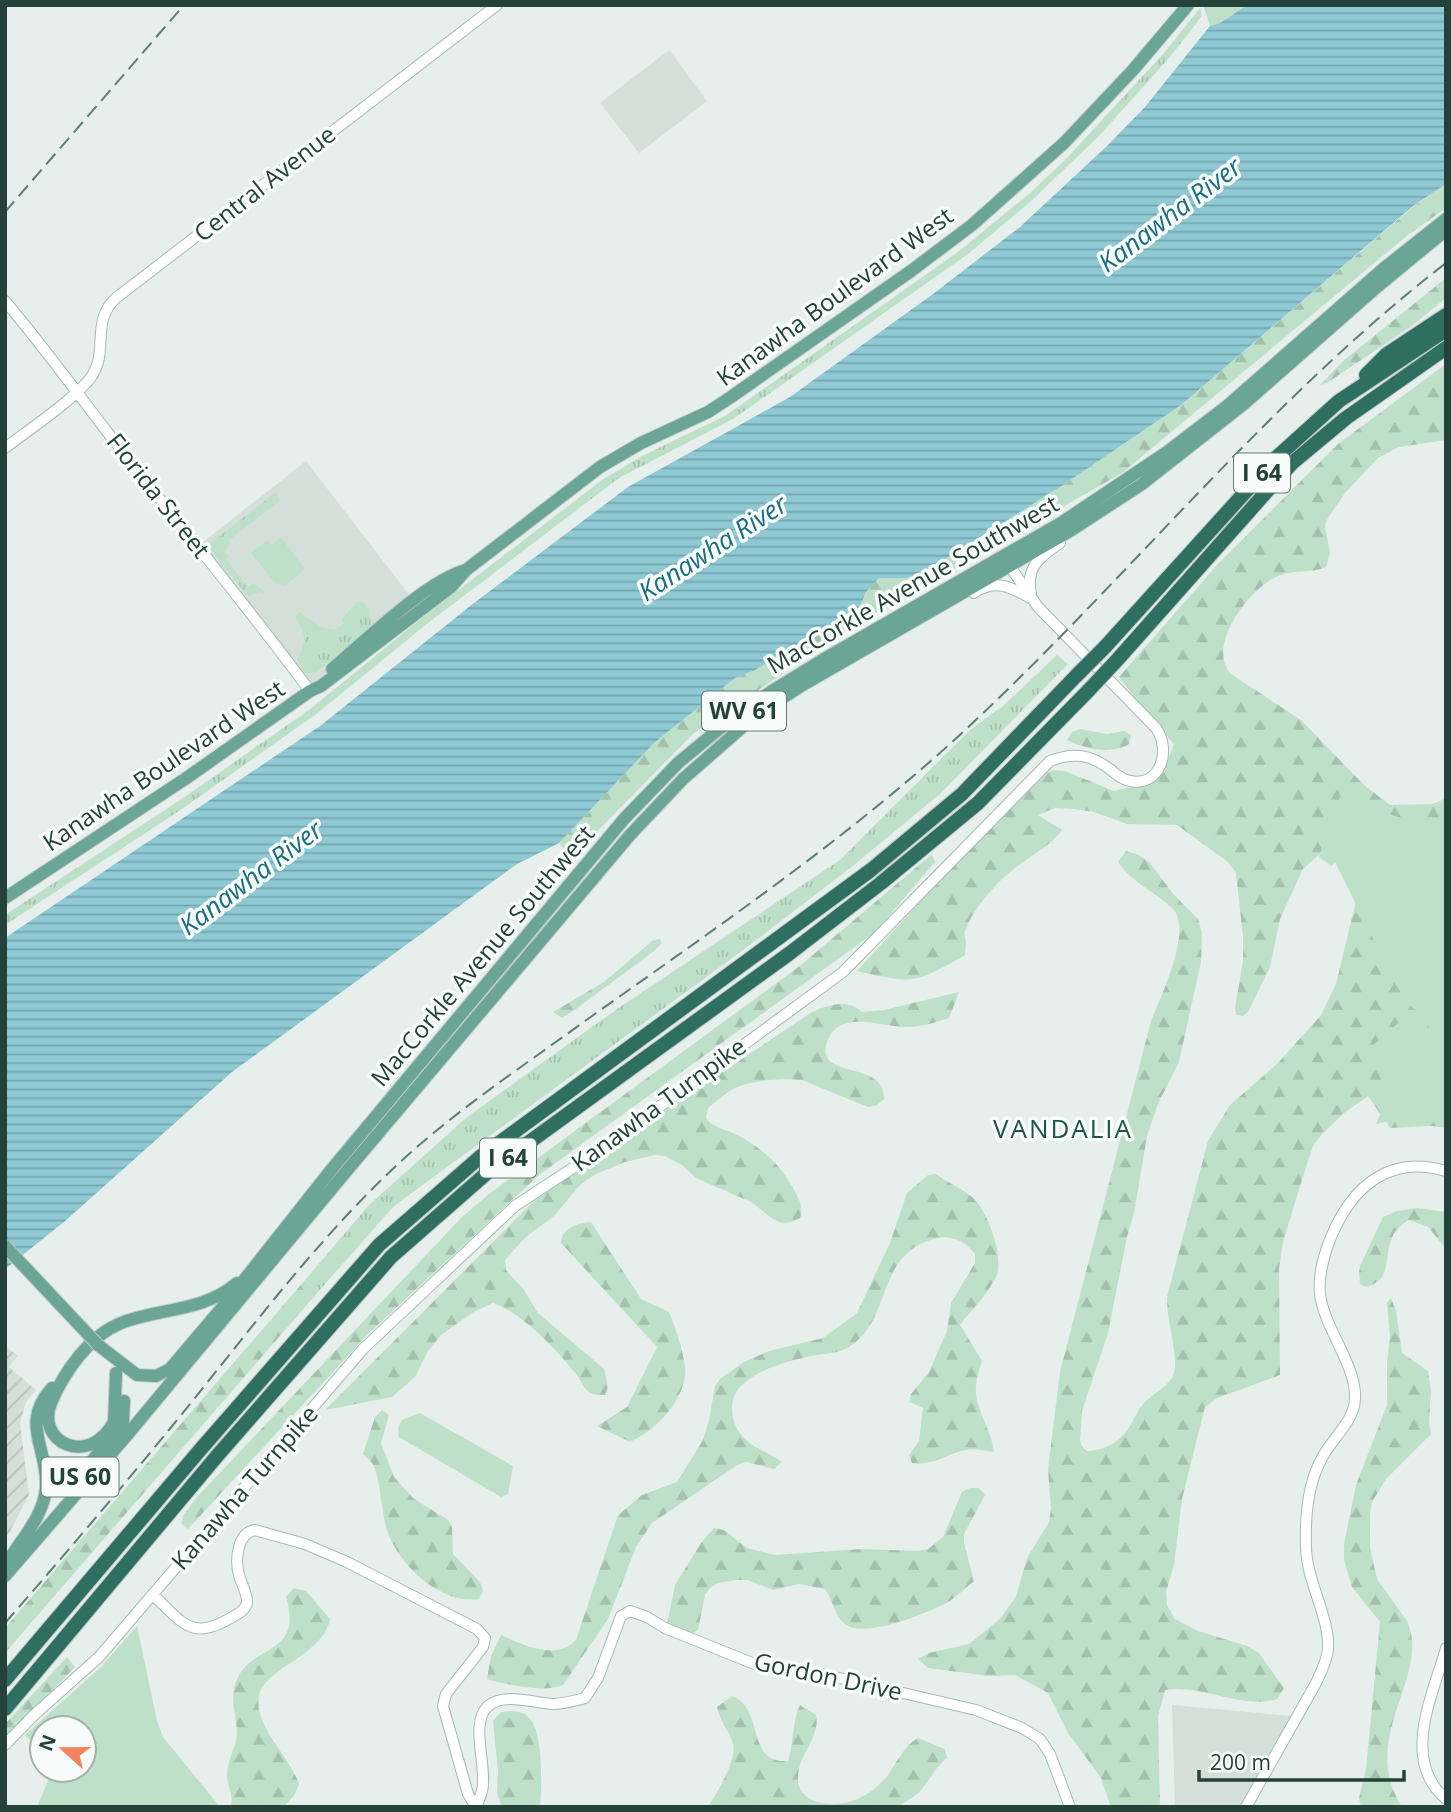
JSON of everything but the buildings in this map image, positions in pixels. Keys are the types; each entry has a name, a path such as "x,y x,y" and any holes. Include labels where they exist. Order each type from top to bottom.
{"highway":[{"path":"1339,401 1387,354 1446,314"},
{"name":"I 64","path":"5,1680 379,1245 480,1157 871,870 962,793 1105,647 1277,457 1339,401 1446,330"},
{"name":"I 64","path":"5,1709 217,1455 391,1257 488,1172 790,953 978,803 1118,659 1292,463 1346,418 1442,351"}],"main road":[{"name":"Kanawha Boulevard West","path":"5,898 185,779 310,691 317,681 414,601 454,573 466,570 600,467 732,397 972,225 1064,143 1133,70 1188,5"},
{"name":"MacCorkle Avenue Southwest","path":"97,1470 220,1317 630,835 683,779 755,716 915,620 1177,445 1227,406 1384,269 1446,219"},
{"name":"MacCorkle Avenue Southwest","path":"220,1317 258,1263 331,1170 624,818 678,764 719,729 772,691 1006,561 1101,512 1142,484 1203,438 1446,230"},
{"name":"US 60","path":"5,1246 98,1345 117,1370 122,1385 123,1421 114,1445 97,1470 5,1576"},
{"path":"114,1422 106,1436 90,1446 71,1446 54,1435 50,1427 49,1410 68,1374 90,1345 108,1330 134,1320 188,1308 214,1299 231,1288 258,1263"},
{"path":"188,1308 220,1317"},
{"path":"117,1370 151,1377 182,1362"},
{"name":"US 60","path":"7,1563 100,1452 114,1422 117,1370"},
{"path":"7,1563 32,1524 44,1497 46,1475 36,1425 39,1408 50,1391 68,1374"}],"street":[{"name":"Central Avenue","path":"5,448 90,380 96,369 102,320 111,303 497,5"},
{"name":"Florida Street","path":"5,301 310,691"},
{"path":"1032,599 1029,578 1034,563 1101,512"},
{"name":"Kanawha Turnpike","path":"5,1745 99,1657 363,1349 515,1206 603,1148 843,972 1050,761 1070,755 1087,757 1132,782 1147,778 1158,770 1164,748 1156,728 1032,599 1006,561"},
{"path":"915,620 990,585 1004,585 1032,599"},
{"path":"1246,1807 1316,1683 1325,1665 1328,1649 1327,1633 1308,1574 1306,1545 1309,1502 1322,1456 1351,1414 1356,1396 1344,1357 1322,1307 1320,1276 1327,1248 1350,1202 1364,1185 1398,1169 1422,1167 1446,1171"},
{"name":"Gordon Drive","path":"153,1595 192,1629 202,1630 218,1626 245,1609 247,1601 237,1563 241,1541 246,1533 255,1530 305,1544 446,1612 482,1633 485,1637 482,1647 446,1695 443,1706 468,1794 476,1807 483,1790 479,1722 483,1710 493,1702 514,1699 551,1704 570,1703 585,1698 598,1678 621,1616 630,1611 757,1665 822,1674 976,1710 1022,1728 1040,1739 1050,1754 1070,1807"},
{"path":"1446,1648 1423,1733 1421,1755 1427,1776 1446,1799"}],"shaded area":[{"path":"669,50 707,101 639,153 600,103"},
{"path":"306,461 414,601 317,681 310,691 195,544 203,542"},
{"path":"5,1346 18,1356 9,1367 36,1390 26,1402 20,1422 29,1495 5,1541"},
{"path":"1172,1705 1291,1716 1241,1807 1175,1807"}],"green space":[{"path":"1203,5 1247,5 1220,23 1210,26"},
{"path":"1200,8 1202,16 1170,57 1099,136 1030,202 968,254 733,419 619,478 428,623 315,715 182,809 5,925 5,915 180,800 309,710 417,622 602,480 642,456 725,416 958,252 1030,193 1066,159 1163,54"},
{"path":"1446,184 1446,208 1408,235 1122,473 849,629 693,734 571,858 559,843 654,743 735,678 860,607 866,592 879,578 915,578 1063,485 1181,405 1414,206"},
{"path":"1446,278 1446,298 1413,325 1327,383 1320,385 1343,361"},
{"path":"1446,364 1446,440 1399,447 1378,458 1345,493 1328,518 1325,525 1330,553 1326,567 1278,576 1255,592 1234,619 1223,649 1224,662 1231,674 1301,720 1364,785 1390,805 1433,804 1446,798 1446,1128 1390,1128 1368,1096 1344,1113 1313,1146 1283,1242 1279,1268 1280,1375 1217,1398 1205,1407 1182,1499 1174,1565 1166,1592 1167,1605 1175,1619 1198,1631 1247,1646 1259,1653 1284,1688 1277,1699 1263,1702 1194,1690 1165,1690 1158,1716 1160,1807 1111,1807 1101,1778 1068,1733 1048,1693 1015,1675 989,1676 928,1668 918,1659 929,1653 969,1644 1001,1618 1016,1596 1027,1558 1049,1522 1051,1509 1048,1469 1060,1372 1151,1021 1168,980 1178,946 1178,918 1172,908 1130,876 1118,862 1126,851 1139,855 1150,863 1174,895 1198,919 1202,933 1201,962 1179,1062 1158,1104 1147,1136 1134,1213 1108,1333 1082,1411 1080,1440 1087,1451 1103,1448 1118,1440 1129,1428 1143,1404 1172,1378 1175,1357 1167,1297 1208,1141 1230,1105 1279,1062 1321,1015 1336,984 1356,901 1340,861 1324,850 1303,869 1280,919 1270,967 1248,1012 1243,1016 1236,1015 1243,961 1243,937 1236,873 1228,862 1177,825 1127,824 1094,812 1055,808 1038,815 1062,830 1048,845 1011,871 987,896 973,915 964,934 965,955 935,972 913,979 890,978 857,971 996,819 1051,770 1065,771 1114,791 1153,782 1167,762 1174,744 1119,677 1217,565 1339,443"},
{"path":"276,492 280,501 228,541 230,544 225,552 229,557 226,559 248,587 254,583 267,593 248,596 207,546"},
{"path":"281,537 305,569 286,585 275,583 251,553 267,540 271,545"},
{"path":"358,601 370,609 371,627 317,672 306,673 297,660 304,638 295,617 299,612 321,627 335,630 344,623 341,620"},
{"path":"1057,655 1068,664 941,793 854,865 750,945 394,1206 318,1292 305,1280 369,1205 467,1117 617,1009 840,860 970,730 1003,706"},
{"path":"1080,729 1107,734 1124,731 1131,735 1129,744 1098,750 1067,740 1072,732"},
{"path":"1340,797 1427,827 1446,828 1446,1120 1408,1117 1376,1124 1398,1073 1370,1048 1404,1018 1424,1040 1432,1030 1395,983 1335,862 1332,866 1319,857"},
{"path":"932,854 935,862 874,933 539,1175 368,1334 188,1529 181,1523 184,1514 197,1497 462,1217 489,1194 801,965"},
{"path":"660,939 662,943 654,951 576,1009 562,1018 553,1012 604,982 652,941"},
{"path":"959,992 949,1018 943,1020 906,1027 851,1022 841,1025 833,1032 827,1042 826,1054 831,1062 874,1079 882,1087 884,1099 877,1105 868,1107 802,1080 786,1079 743,1085 708,1108 706,1118 709,1122 748,1141 777,1164 799,1199 800,1218 782,1223 751,1202 696,1178 682,1165 665,1156 655,1155 625,1162 596,1174 580,1185 555,1215 526,1237 511,1253 505,1261 506,1270 524,1290 538,1313 604,1369 608,1387 605,1395 595,1395 587,1390 578,1376 538,1333 515,1315 493,1303 475,1311 441,1335 428,1351 415,1377 392,1397 325,1410 542,1193 812,1012 838,1004 851,1005 862,1012 884,1010"},
{"path":"936,1174 969,1194 979,1204 997,1248 996,1277 960,1325 982,1361 976,1394 994,1452 969,1449 920,1463 912,1463 909,1455 919,1441 923,1408 909,1402 911,1394 929,1372 947,1331 951,1303 975,1263 975,1254 963,1243 949,1238 938,1238 918,1245 904,1256 894,1270 865,1333 848,1348 779,1365 752,1377 742,1385 735,1395 732,1407 737,1430 751,1444 782,1462 774,1469 746,1462 737,1465 652,1523 636,1547 608,1619 563,1685 535,1688 487,1679 491,1656 501,1635 529,1647 549,1650 568,1646 576,1640 618,1515 642,1495 677,1482 703,1440 715,1386 720,1379 744,1362 769,1351 823,1338 857,1313 890,1243 907,1193 928,1175"},
{"path":"1418,1208 1446,1212 1446,1249 1428,1227 1409,1220 1398,1228 1392,1237 1383,1275 1377,1282 1366,1287 1360,1284 1361,1264 1383,1217 1397,1211"},
{"path":"591,1222 641,1299 669,1312 684,1361 683,1387 672,1406 649,1431 630,1442 597,1426 627,1407 657,1347 561,1243 567,1230"},
{"path":"305,1280 318,1292 5,1653 5,1628"},
{"path":"1391,1298 1396,1311 1402,1353 1428,1371 1431,1434 1386,1479 1372,1502 1370,1548 1377,1579 1407,1621 1412,1642 1405,1686 1390,1732 1387,1756 1390,1781 1402,1807 1361,1807 1359,1798 1366,1769 1380,1622 1352,1587 1344,1560 1344,1544 1356,1485 1387,1405 1390,1336 1387,1303"},
{"path":"382,1410 389,1415 381,1443 394,1477 413,1498 448,1520 452,1527 453,1554 480,1582 483,1591 479,1599 450,1596 436,1589 411,1569 393,1543 385,1522 374,1466 363,1454 375,1417"},
{"path":"420,1413 513,1466 508,1494 501,1497 399,1437 398,1427 402,1420"},
{"path":"979,1488 985,1495 964,1534 974,1581 955,1598 939,1607 898,1622 857,1629 843,1623 825,1589 799,1584 773,1590 748,1580 737,1580 718,1583 710,1588 705,1595 698,1630 691,1634 667,1624 675,1585 701,1543 714,1528 724,1530 747,1548 775,1555 862,1549 918,1551 928,1549 943,1537 962,1492"},
{"path":"294,1588 306,1591 330,1619 317,1643 263,1686 259,1707 267,1730 289,1763 299,1784 295,1794 284,1807 230,1807 232,1799 227,1775 237,1734 233,1703 235,1685 241,1671 281,1641 288,1631 290,1617 286,1597"},
{"path":"137,1626 157,1721 163,1737 220,1807 37,1807 47,1784 98,1784 98,1714 48,1714 101,1667"},
{"path":"67,1657 75,1667 5,1739 5,1724"},
{"path":"732,1696 742,1702 749,1712 760,1745 766,1754 775,1760 788,1761 800,1705 816,1715 815,1731 801,1763 798,1780 802,1792 812,1800 833,1804 864,1796 881,1783 905,1750 918,1738 945,1749 947,1758 920,1792 898,1807 708,1807 732,1759 733,1744 717,1707"},
{"path":"501,1712 520,1712 531,1720 538,1737 541,1762 540,1807 502,1807 497,1793 498,1771 493,1721"}],"water":[{"name":"Kanawha River","path":"1247,5 1446,5 1446,184 1413,206 1181,405 1063,485 915,578 879,578 866,592 860,607 755,670 735,678 654,743 559,843 517,864 232,1072 64,1222 5,1269 5,938 320,726 474,603 628,487 790,397 933,294 1020,227 1145,107 1210,26 1220,23"}],"railway":[{"path":"5,212 184,5"},
{"path":"5,1623 132,1475 315,1250 376,1185 451,1119 818,853 908,781 1014,684 1315,376 1379,318 1446,263"}],"district":[{"name":"VANDALIA","path":"1063,1129"}]}
